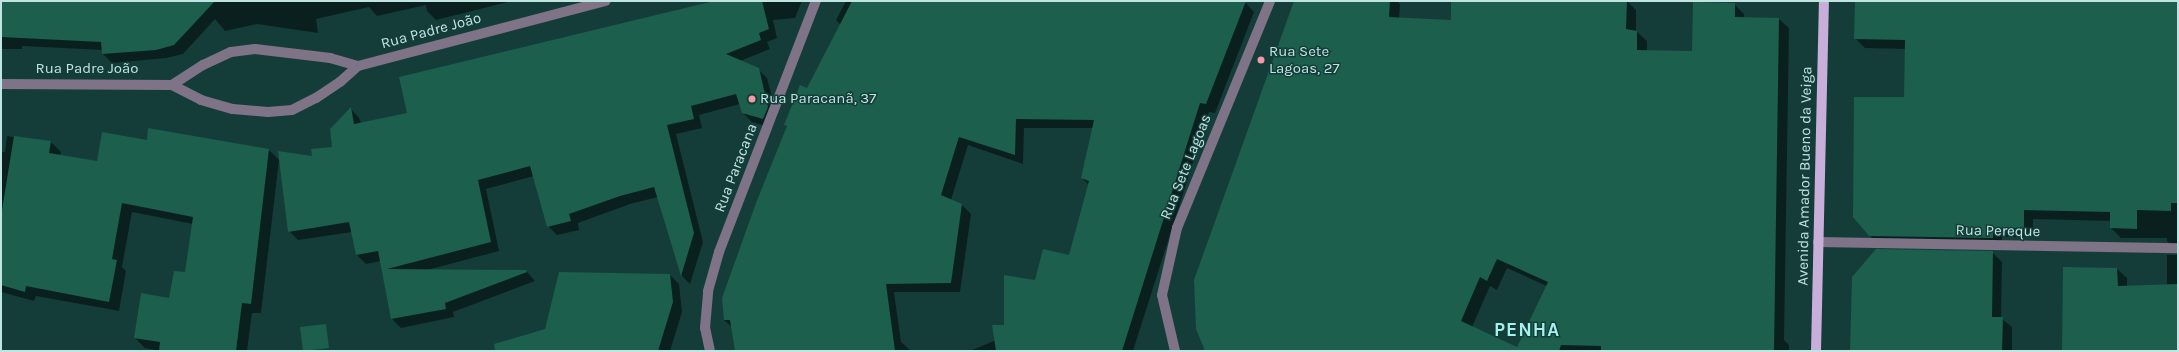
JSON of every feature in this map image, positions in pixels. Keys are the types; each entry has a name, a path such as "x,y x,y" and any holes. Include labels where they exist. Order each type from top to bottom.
{"main road":[{"name":"Avenida Amador Bueno da Veiga","path":"1816,351 1824,1"}],"street":[{"name":"Rua Padre João","path":"1,84 172,85 201,100 233,109 268,112 292,110 316,98 340,82 358,66 606,1"},
{"name":"Rua Paracana","path":"710,351 705,328 708,291 719,252 816,1"},
{"name":"Rua Sete Lagoas","path":"1175,351 1162,296 1177,228 1270,1"},
{"path":"172,85 203,65 231,52 255,49 330,58 358,66"},
{"name":"Rua Pereque","path":"1818,242 2178,248"}],"building":[{"path":"1,1 215,1 174,45 156,50 102,54 101,42 1,37"},
{"path":"714,1 762,1 769,29 759,33 761,40 726,54 759,68 768,107 763,119 742,113 736,94 691,106 694,119 667,125 694,233 681,276 654,187 620,196 569,214 571,221 547,227 530,166 478,180 491,242 387,269 526,270 527,272 445,303 446,309 391,319 378,251 356,255 349,222 288,232 278,151 312,156 311,149 332,147 330,129 351,107 354,124 407,113 399,77"},
{"path":"852,1 1246,1 1206,104 1200,103 1122,351 996,351 992,325 1004,325 1004,275 1035,280 1043,249 1069,255 1089,181 1081,178 1094,120 1016,119 1015,155 959,137 941,195 962,204 951,283 886,284 895,351 735,351 730,320 724,320 722,298 756,203 787,126 784,125 800,85 807,88"},
{"path":"1294,1 1390,1 1389,17 1451,20 1451,1 1627,1 1626,29 1637,31 1637,50 1692,51 1693,2 1735,3 1735,17 1779,18 1774,351 1601,351 1601,346 1561,345 1559,351 1205,351 1196,329 1194,280","holes":["1497,259 1548,282 1517,347 1461,321 1480,277 1487,281"]},
{"path":"1855,1 2178,1 2178,203 2171,203 2171,211 2137,210 2137,229 2110,228 2110,212 2024,210 2024,228 1993,228 1993,238 1869,236 1853,217 1854,97 1904,97 1905,40 1854,39"},
{"path":"148,128 269,149 251,304 242,303 236,351 159,351 160,342 134,338 141,293 169,298 174,271 185,272 193,217 122,203 112,259 117,260 109,302 26,286 25,292 1,285 1,216 14,136 51,141 49,153 97,161 102,132 147,140"},
{"path":"1876,249 1993,251 1992,317 2003,317 2002,351 1850,351 1852,277"},
{"path":"2063,267 2117,268 2118,286 2178,284 2178,351 2062,351"},
{"path":"559,272 670,274 673,302 658,351 495,351 494,344 545,329"},
{"path":"326,324 329,348 303,351 300,327"}],"place":[{"name":"Rua Sete Lagoas, 27","path":"1261,60"},
{"name":"Rua Paracanã, 37","path":"752,99"}],"district":[{"name":"PENHA","path":"1527,331"}]}
